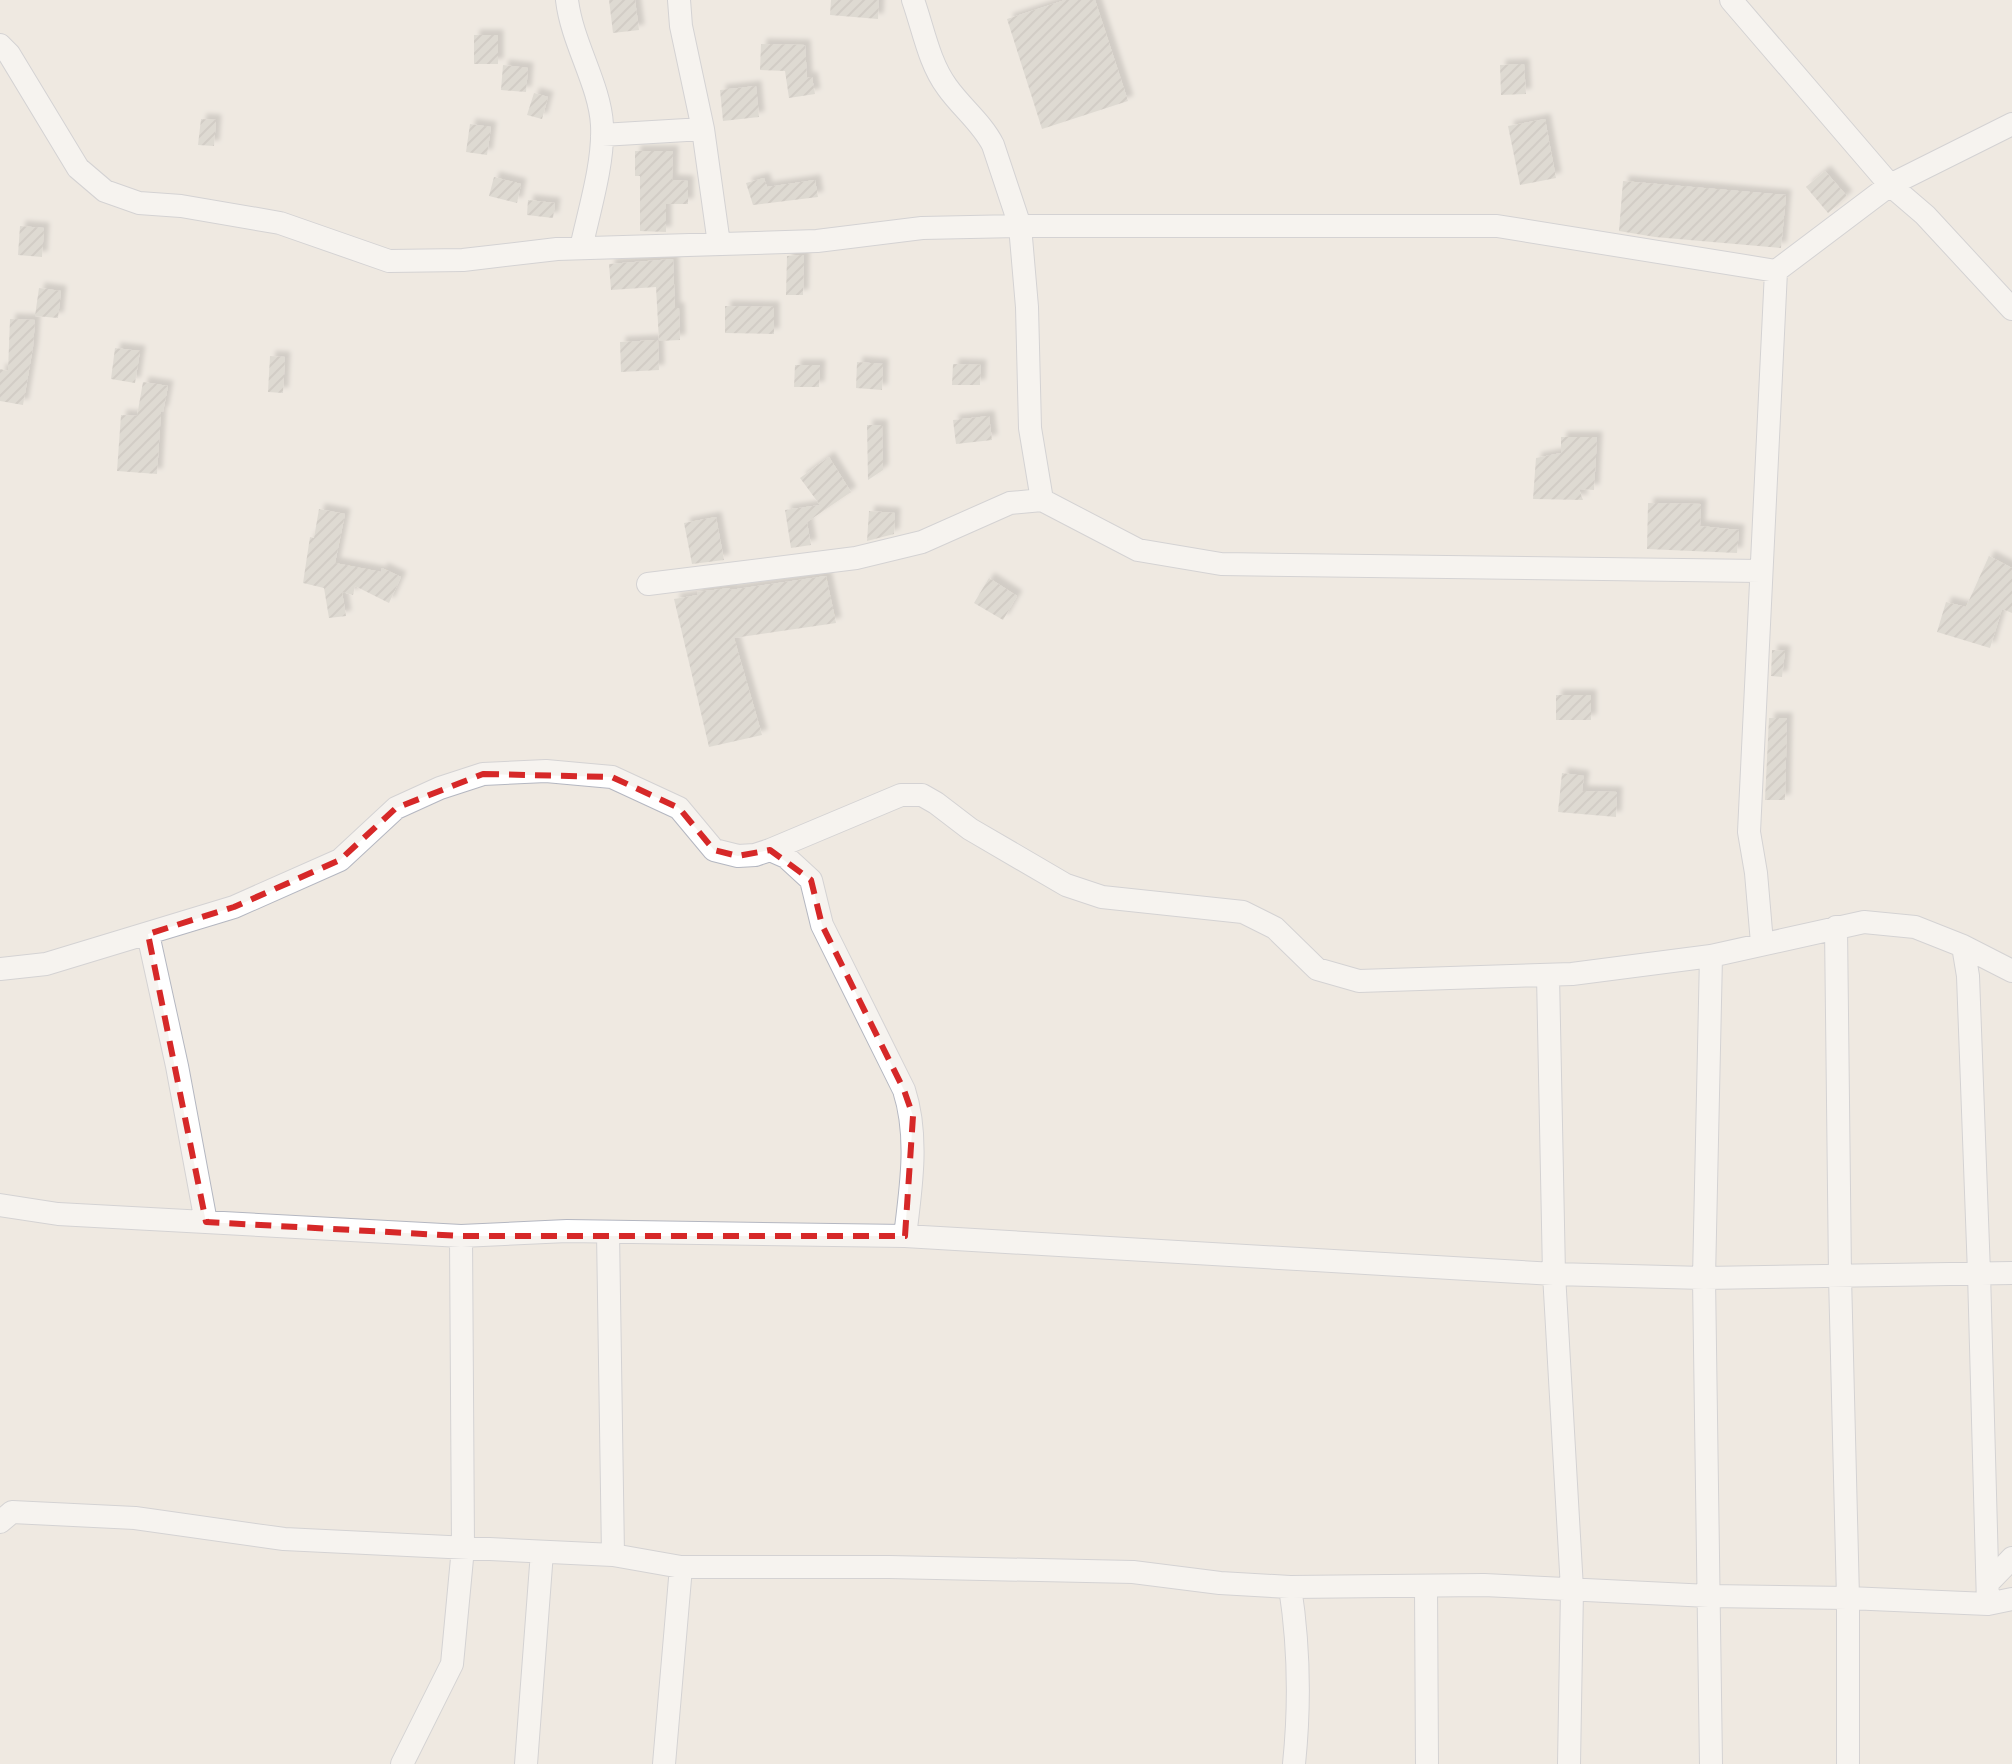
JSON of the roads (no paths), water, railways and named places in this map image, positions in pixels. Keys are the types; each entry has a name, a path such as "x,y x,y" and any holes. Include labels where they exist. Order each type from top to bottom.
{"street":[{"path":"567,0 569,19 602,124 601,150 581,248"},
{"path":"679,0 681,26 703,129 719,244"},
{"path":"913,0 938,73 987,133 993,145 1020,226 1027,307 1030,428 1042,500"},
{"path":"1731,0 1890,185 1925,215 2012,309"},
{"path":"0,45 9,54 78,168 105,191 139,203 181,206 280,223 366,256 389,261 463,260 581,248 817,241 922,228 1497,226 1776,271 1890,185 2012,124"},
{"path":"602,135 703,129"},
{"path":"1762,943 1749,832 1776,271"},
{"path":"648,584 856,558 922,542 1010,503 1042,500 1138,550 1221,564 1761,571"},
{"path":"0,969 46,964 234,907 340,860 396,808 440,788 483,774 546,771 612,777 679,808 714,850 738,856 770,850 901,795 922,795 981,836 1066,885 1102,897 1243,912 1275,928 1317,969 1359,981 1548,975 1711,956 1864,922 1915,927 1963,946 2012,971"},
{"path":"770,850 786,857 811,880 822,925 904,1090 913,1116 905,1236"},
{"path":"1836,927 1848,1764"},
{"path":"148,934 206,1222"},
{"path":"1963,946 1968,976 1988,1593"},
{"path":"1711,956 1704,1278 1711,1764"},
{"path":"1548,975 1554,1274 1572,1589 1569,1764"},
{"path":"0,1205 58,1214 461,1236 567,1231 905,1236 1554,1274 1704,1278 2012,1273"},
{"path":"608,1232 613,1555"},
{"path":"402,1764 452,1664 463,1548 461,1236"},
{"path":"0,1522 12,1512 135,1518 284,1539 613,1555 681,1567 1133,1572 1220,1583 1290,1587 1484,1585 1709,1596 1848,1598 1988,1593 2012,1599"},
{"path":"526,1764 542,1552"},
{"path":"1988,1593 2012,1558"},
{"path":"664,1764 681,1567"},
{"path":"1426,1586 1427,1764"},
{"path":"1290,1587 1296,1622 1297,1729 1294,1764"}]}
